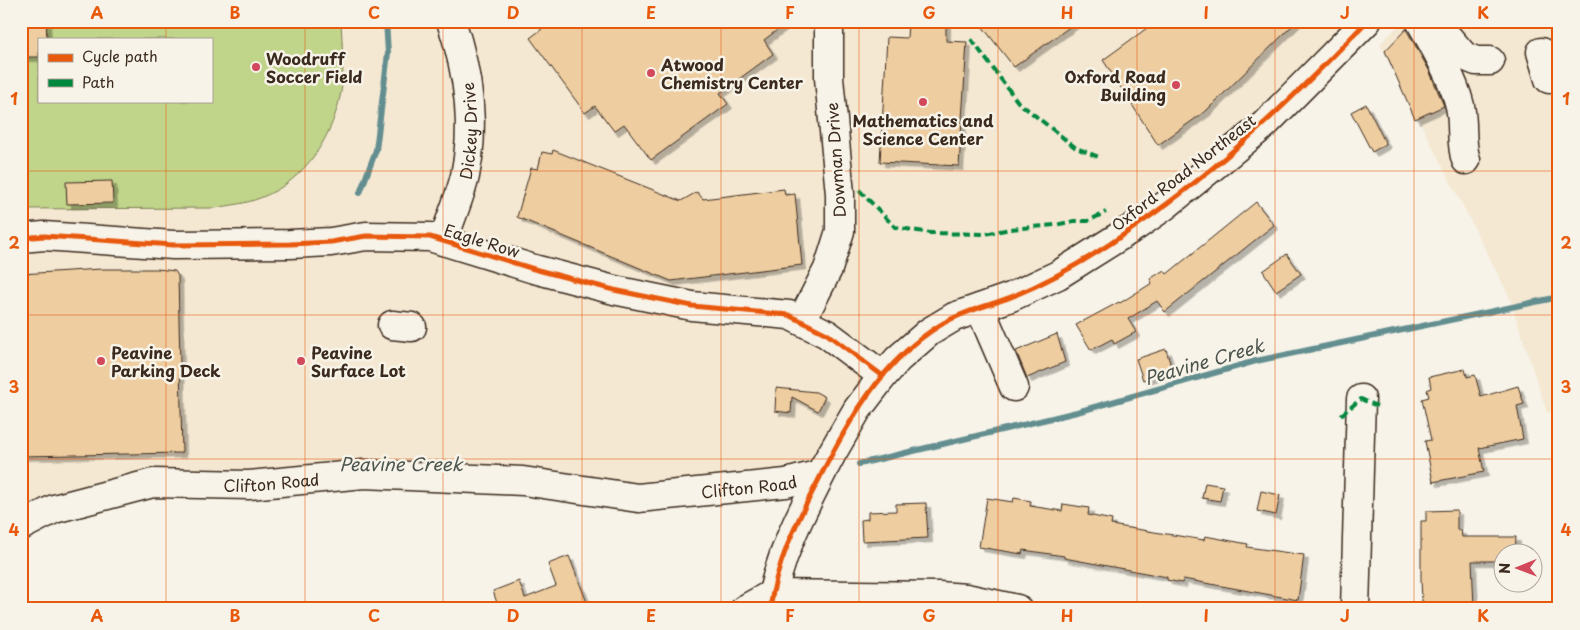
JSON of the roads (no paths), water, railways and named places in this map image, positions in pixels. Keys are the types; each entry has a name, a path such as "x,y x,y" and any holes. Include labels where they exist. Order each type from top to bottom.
{"street":[{"name":"Dickey Drive","path":"443,241 465,176 470,124 466,78 451,21"},
{"name":"Dowman Drive","path":"802,320 828,269 840,231 840,194 829,78 829,21"},
{"name":"Oxford Road Northeast","path":"891,367 929,332 943,323 1011,297 1058,275 1166,205 1264,125 1367,21"},
{"path":"1420,21 1456,92 1463,120 1462,149 1466,160"},
{"path":"1434,21 1464,56 1476,61 1490,60"},
{"path":"1540,52 1549,78"},
{"name":"Eagle Row","path":"21,238 44,236 173,245 290,244 331,242 375,236 423,236 534,269 614,290 692,306 789,314 891,367"},
{"path":"980,308 1014,387"},
{"path":"771,601 789,541 838,440 857,410 891,367"},
{"path":"1354,608 1361,399"},
{"name":"Clifton Road","path":"21,526 54,510 153,483 250,485 364,474 522,481 638,498 729,489 786,483 820,474 838,440"},
{"path":"745,609 771,601 939,596 966,598 1017,609"}],"waterway":[{"path":"360,193 376,150 388,53 386,21"},
{"name":"Peavine Creek","path":"859,464 1077,412 1256,361 1559,297"}],"place":[{"name":"Woodruff Soccer Field","path":"256,67"},
{"name":"Atwood Chemistry Center","path":"651,73"},
{"name":"Oxford Road Building","path":"1176,85"},
{"name":"Mathematics and Science Center","path":"923,102"},
{"name":"Peavine Parking Deck","path":"101,361"},
{"name":"Peavine Surface Lot","path":"301,361"}]}
